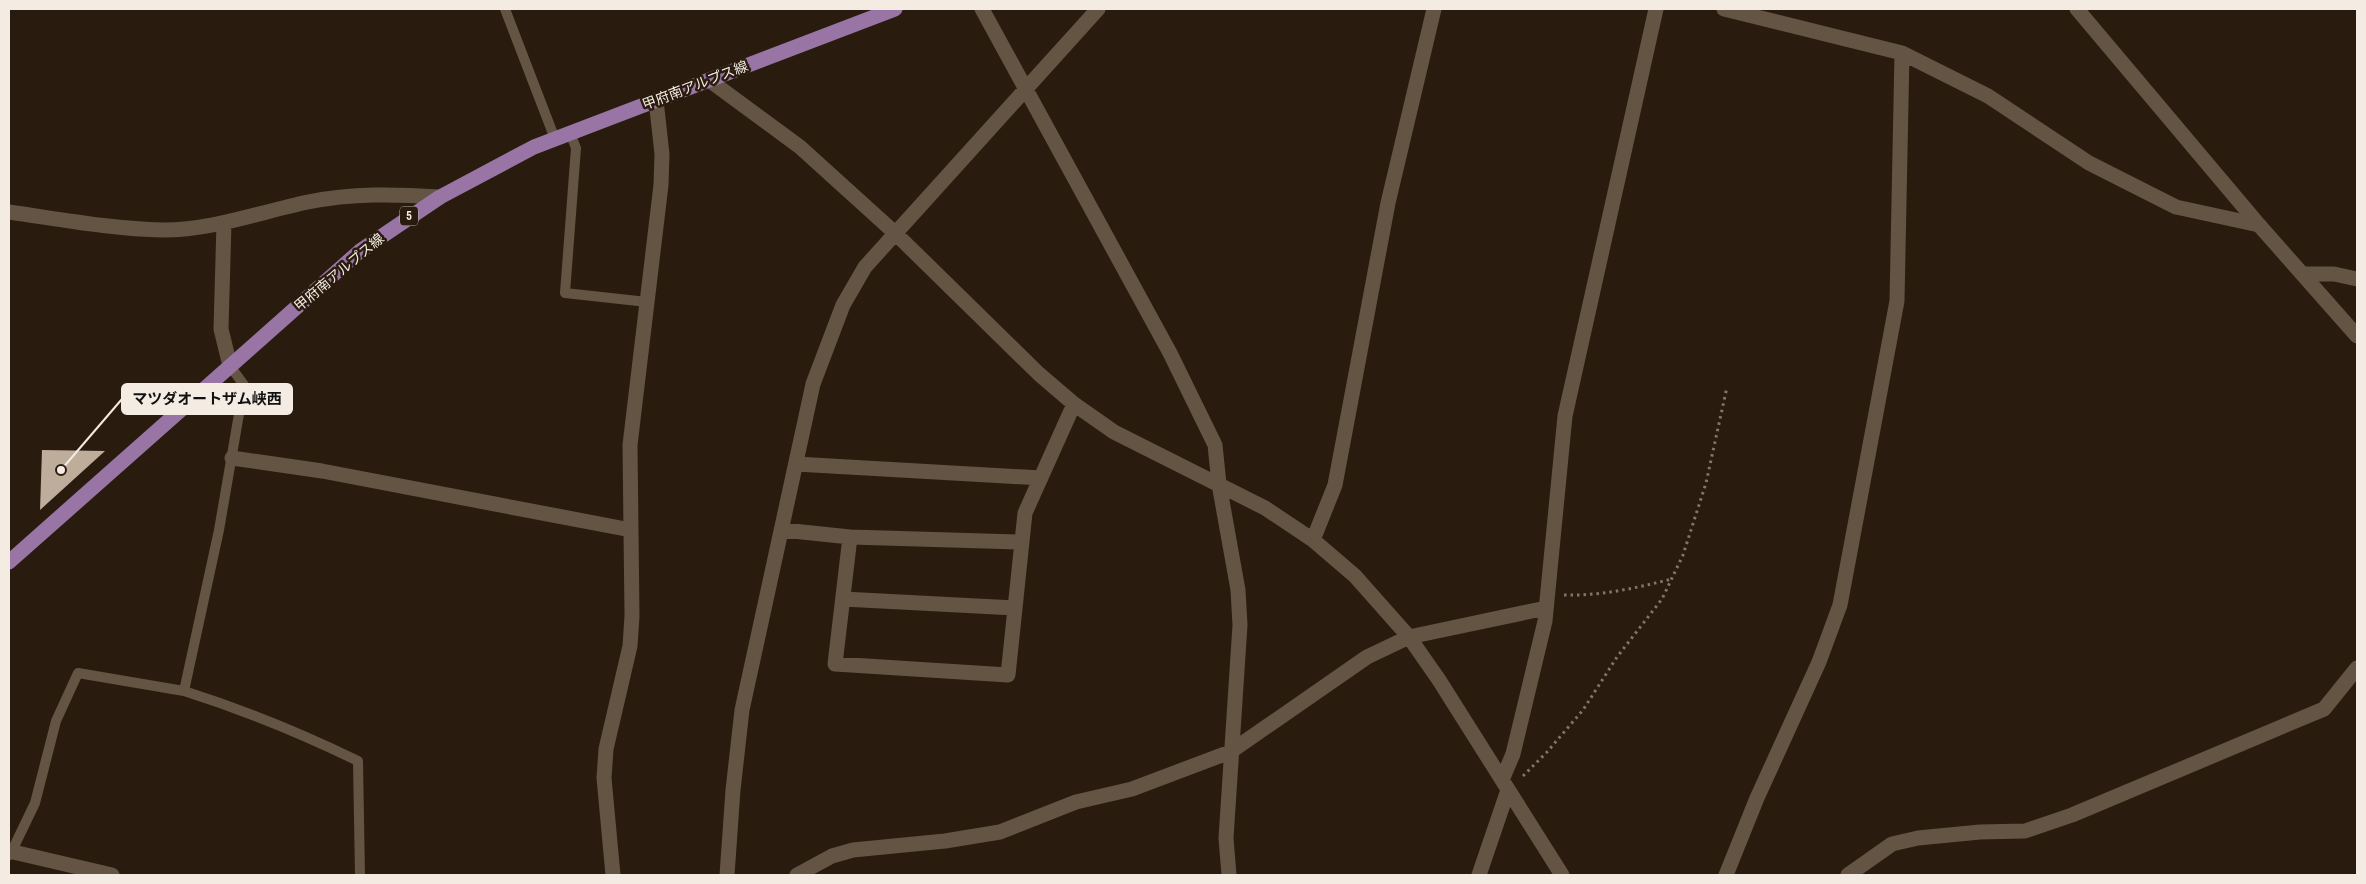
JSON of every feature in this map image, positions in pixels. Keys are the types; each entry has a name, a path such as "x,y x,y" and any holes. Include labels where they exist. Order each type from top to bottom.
{"main road":[{"name":"甲府南アルプス線","path":"9,562 360,251 440,197 495,166 555,139 895,9"}],"street":[{"path":"982,9 1174,361 1215,444 1219,484 1238,590 1240,625 1230,752 1226,838 1229,875"},
{"path":"727,875 733,790 742,710 783,530 813,384 843,305 865,267 1098,9"},
{"path":"1313,540 1335,485 1388,203 1434,9"},
{"path":"1479,875 1513,754 1547,601 1565,416 1656,9"},
{"path":"1724,9 1902,53 1988,96 2089,163 2176,207 2259,225"},
{"path":"2077,9 2259,225 2357,336"},
{"path":"1726,875 1757,798 1819,662 1840,605 1897,301 1902,53"},
{"path":"708,80 800,147 895,233 1038,374 1074,404 1114,432 1265,508 1313,540 1355,576 1409,637 1439,680 1562,875"},
{"path":"613,875 604,768 606,749 630,646 632,616 630,445 661,185 662,154 656,100"},
{"path":"9,212 164,230 224,223 309,202 359,195 389,194 440,197"},
{"path":"224,223 221,329 230,366"},
{"path":"2304,274 2334,274 2357,279"},
{"path":"850,537 836,664 1008,675 1025,513 1074,404"},
{"path":"232,458 322,471 631,530"},
{"path":"796,464 1041,478"},
{"path":"783,530 850,537 1022,542"},
{"path":"843,599 1015,608"},
{"path":"797,875 832,856 853,850 945,842 1000,832 1076,802 1132,789 1230,752 1367,658 1409,637 1547,601"},
{"path":"1848,875 1892,844 1918,838 1980,832 2026,831 2072,815 2324,709 2357,668"},
{"path":"10,854 112,875"}],"lane":[{"path":"505,9 555,139"},
{"path":"570,133 576,148 565,293 647,302"},
{"path":"184,691 232,458 244,385 230,366"},
{"path":"10,854 35,803 56,722 78,673 184,691 240,709 299,732 358,761 360,875"}],"path":[{"path":"1505,785 1546,752 1583,710 1617,657 1662,599 1683,555 1706,483 1728,386"},
{"path":"1547,601 1626,591 1672,579"}],"building":[{"path":"42,450 105,451 40,510"}],"place":[{"name":"マツダオートザム峡西","path":"61,470"}]}
